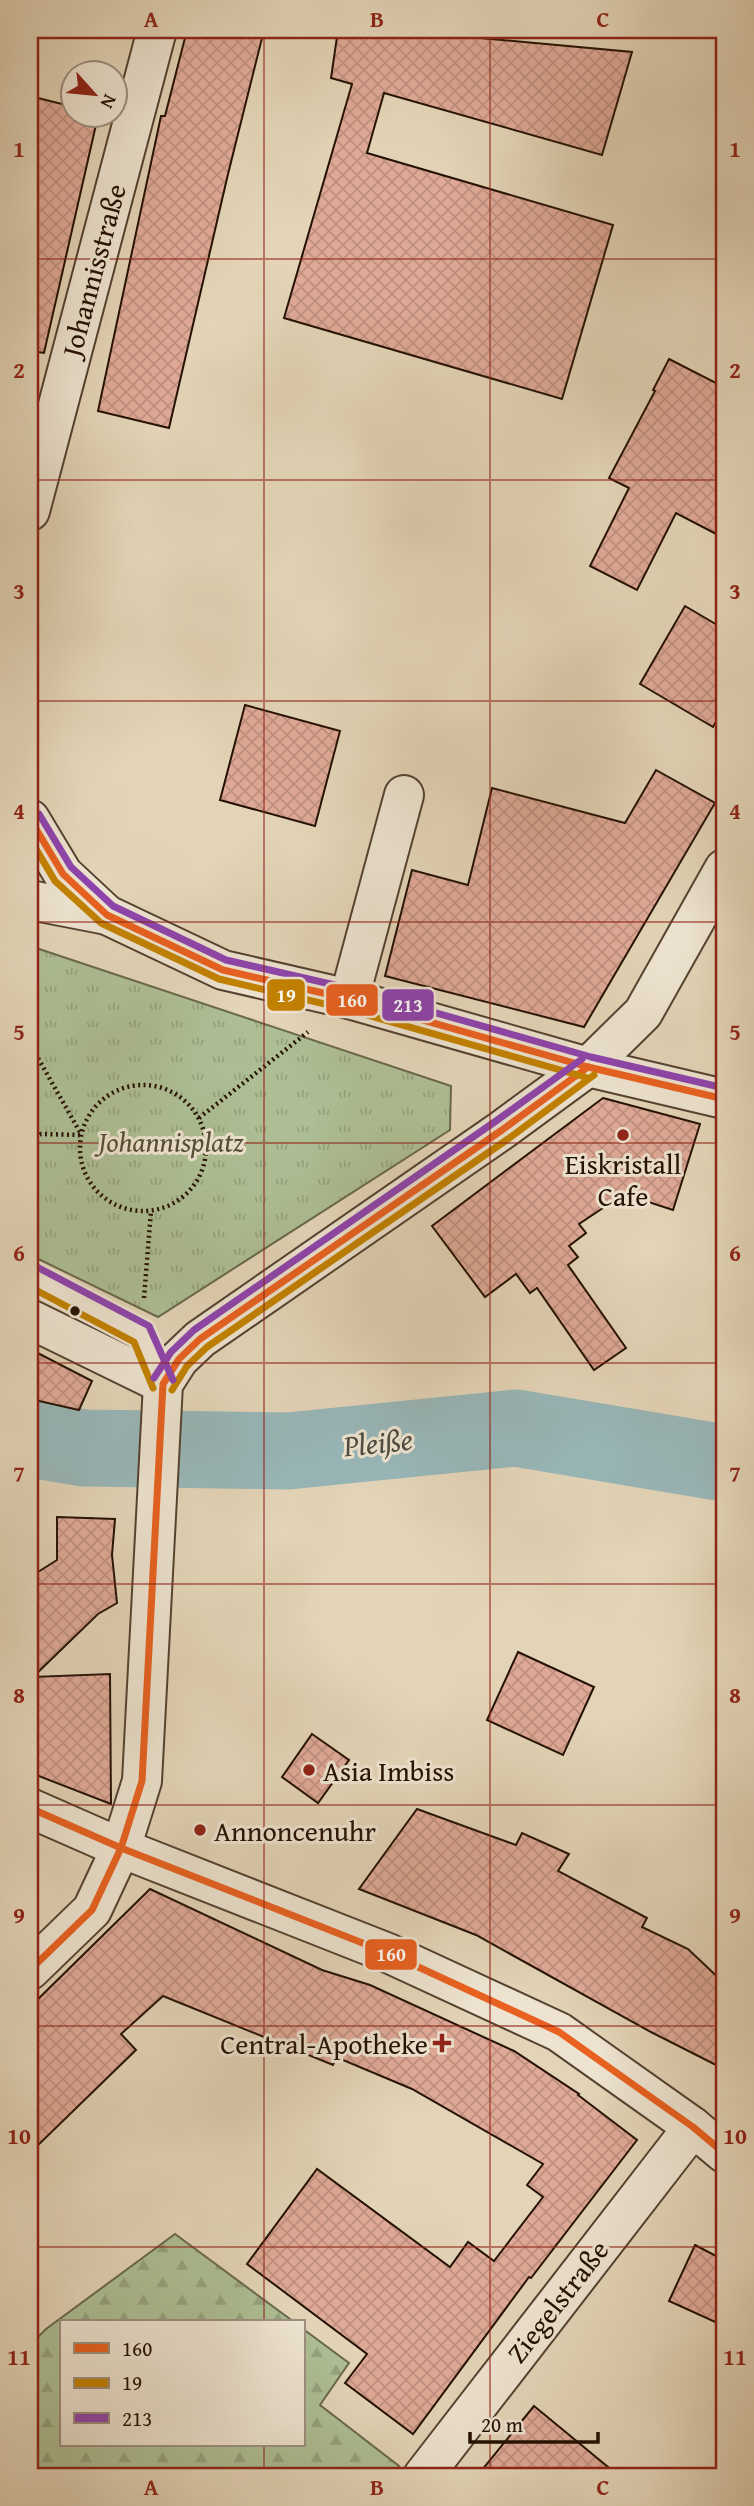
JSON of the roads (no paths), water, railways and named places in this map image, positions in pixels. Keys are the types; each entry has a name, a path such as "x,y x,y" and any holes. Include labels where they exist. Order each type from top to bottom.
{"street":[{"name":"Johannisstraße","path":"30,511 157,30"},
{"path":"349,999 404,795"},
{"path":"30,819 63,874 107,915"},
{"path":"30,1970 92,1910 121,1848 142,1780 162,1396 179,1359 200,1339 502,1130 588,1067 643,1013 724,869"},
{"path":"30,900 107,915 223,970 349,999 588,1067 724,1100"},
{"path":"30,1319 162,1396"},
{"path":"30,1808 121,1848 388,1953 559,2032 693,2127 724,2153"},
{"name":"Ziegelstraße","path":"423,2476 693,2127"}],"lane":[{"path":"30,1275 142,1334 162,1396"}],"waterway":[{"name":"Pleiße","path":"30,1439 84,1448 288,1451 516,1428 724,1463"}],"place":[{"name":"Eiskristall Cafe","path":"623,1135"},
{"name":"Asia Imbiss","path":"309,1770"},
{"name":"Annoncenuhr","path":"200,1830"},
{"name":"Central-Apotheke","path":"442,2043"}],"park label":[{"name":"Johannisplatz","path":"171,1141"}]}
